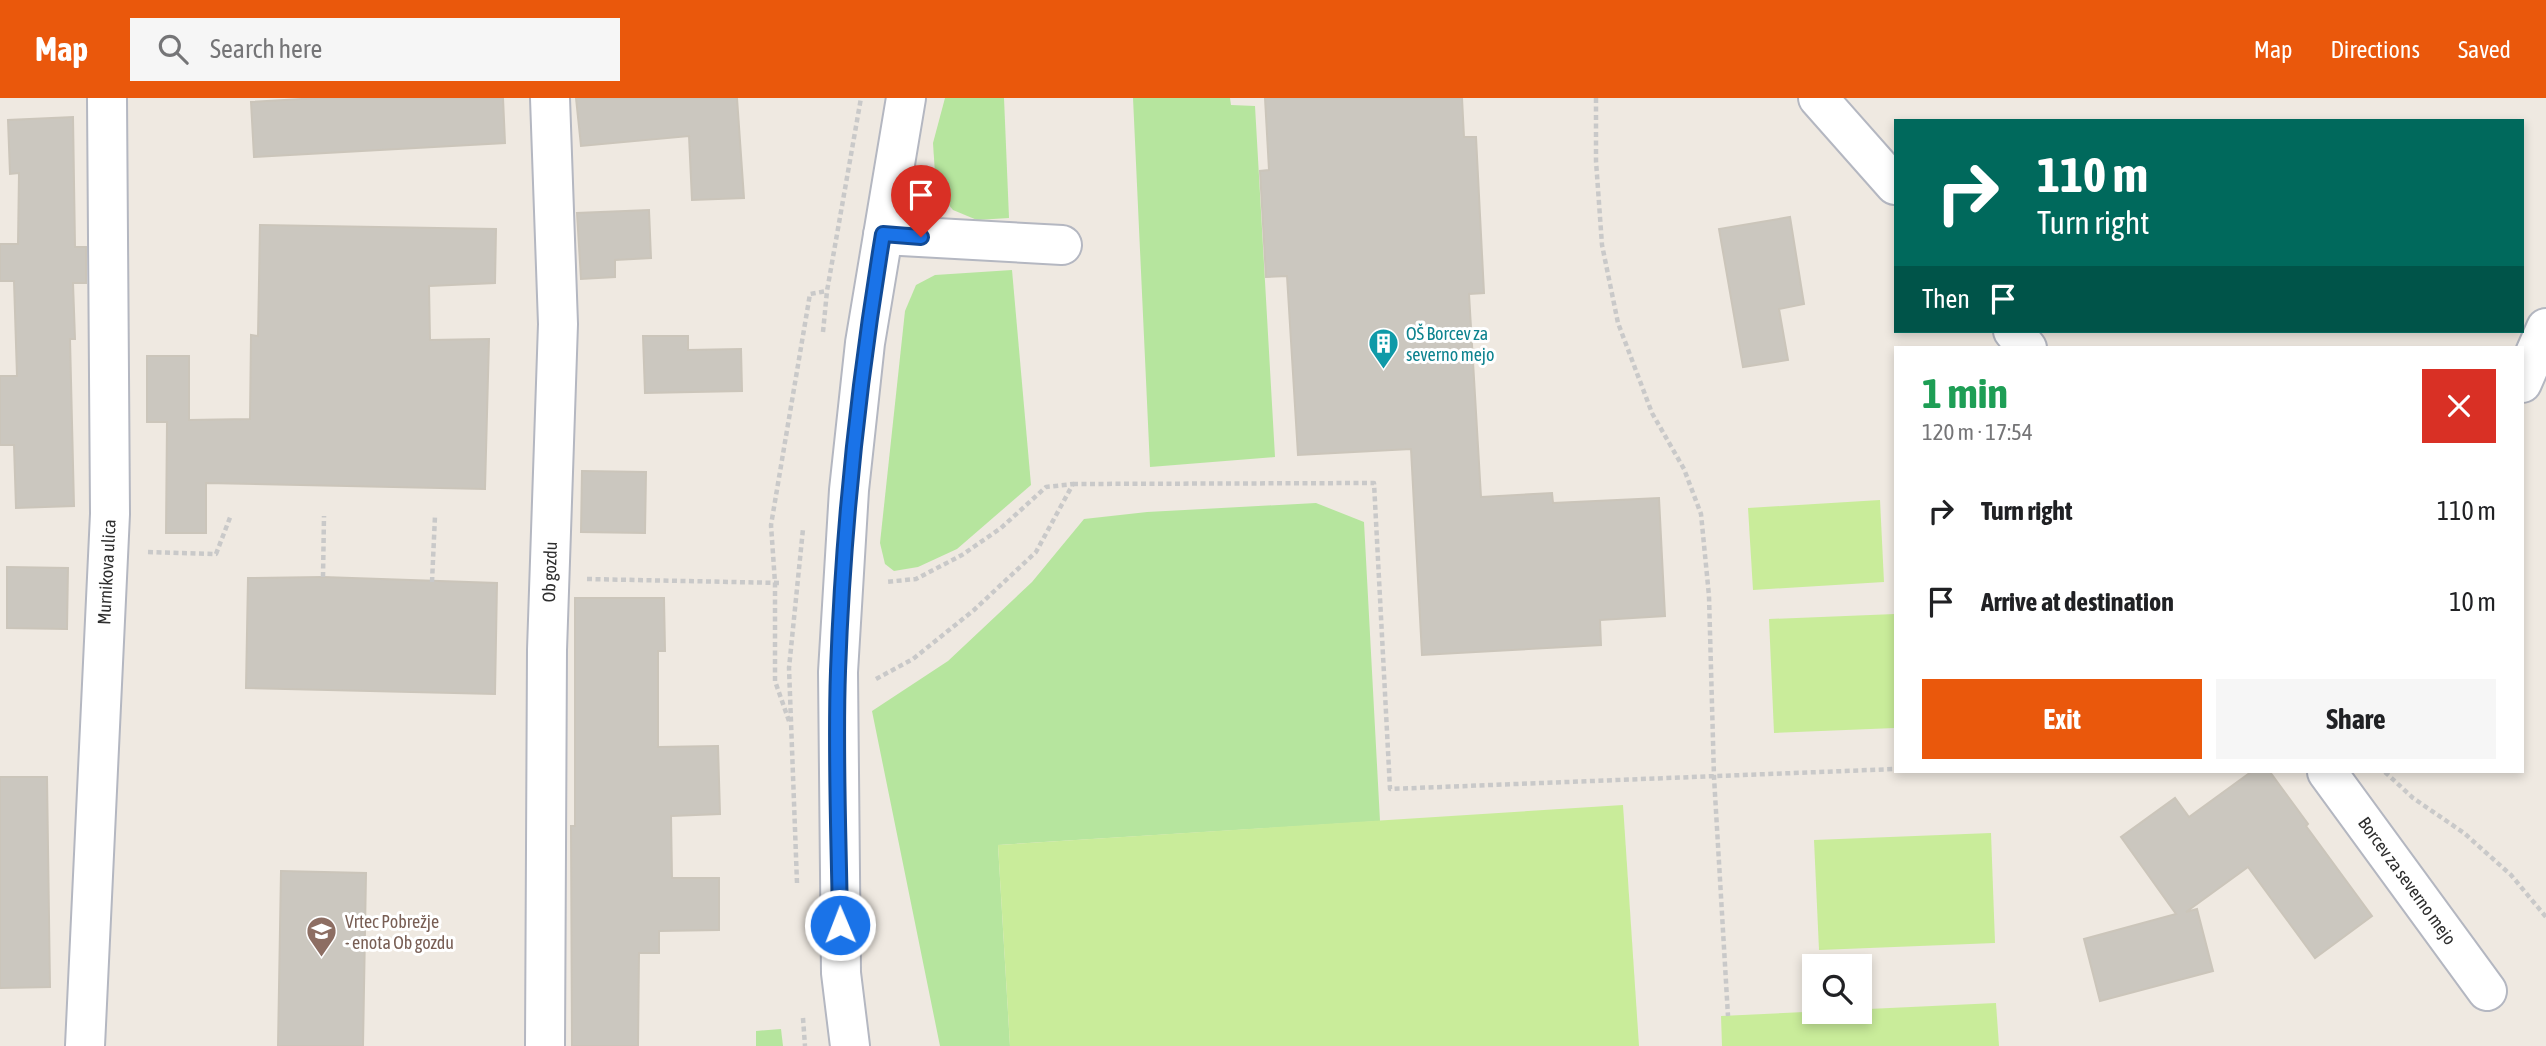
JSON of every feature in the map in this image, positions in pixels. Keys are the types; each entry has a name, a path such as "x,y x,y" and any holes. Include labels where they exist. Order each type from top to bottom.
{"street":[{"name":"Murnikova ulica","path":"85,1046 110,514 107,98"},
{"name":"Ob gozdu","path":"545,1046 547,650 558,319 550,98"},
{"path":"850,1046 841,973 838,672 849,490 865,343 906,98"},
{"path":"1818,98 1894,183"},
{"path":"883,234 1062,245"},
{"path":"2524,378 2546,328"},
{"name":"Borcev za severno mejo","path":"2327,773 2487,991"}],"path":[{"path":"1596,98 1596,161 1602,245 1618,323 1652,414 1684,469 1701,514 1709,596 1714,776 1728,1016"},
{"path":"790,725 775,681 775,583 771,525 810,294 827,291"},
{"path":"885,583 916,579 962,555 1001,528 1046,488 1073,484 1374,482 1390,789 1894,769"},
{"path":"870,682 913,659 974,610 1036,552 1073,484"},
{"path":"108,551 216,554 231,515"},
{"path":"323,578 324,516"},
{"path":"432,582 435,516"},
{"path":"550,578 782,583"},
{"path":"2386,773 2413,798 2464,833 2511,875 2546,917"}],"green space":[{"path":"945,98 1004,98 1009,218 977,220 953,210 936,189 933,143"},
{"path":"1133,98 1230,98 1231,105 1255,106 1275,457 1150,467"},
{"path":"1012,270 1031,485 957,549 918,567 894,571 885,564 880,543 905,311 916,285 935,275"},
{"path":"1880,500 1884,582 1753,590 1748,508"},
{"path":"1316,503 1364,522 1380,821 998,845 1010,1046 940,1046 872,711 948,661 1032,582 1084,519 1147,512"},
{"path":"1894,614 1894,728 1774,733 1769,619"},
{"path":"1623,805 1639,1046 1010,1046 998,845"},
{"path":"1991,833 1995,943 1819,950 1814,840"},
{"path":"1996,1003 1999,1046 1722,1046 1721,1016 1802,1012 1802,1024 1872,1024 1872,1009"},
{"path":"781,1029 783,1046 756,1046 756,1031"}],"building":[{"path":"318,98 503,98 505,143 254,157 251,102"},
{"path":"576,98 737,98 744,198 692,200 689,136 581,146"},
{"name":"OŠ Borcev za severno mejo","path":"1265,98 1462,98 1464,137 1476,137 1484,293 1469,294 1481,497 1552,493 1553,503 1659,498 1665,616 1600,620 1601,645 1422,655 1411,449 1298,455 1287,276 1266,277 1260,171 1269,170"},
{"path":"73,117 75,247 86,247 86,283 73,283 75,339 70,339 74,506 16,508 14,445 0,445 0,376 17,376 14,281 0,281 0,244 18,244 19,173 10,174 8,120"},
{"path":"649,210 651,258 615,260 615,277 581,279 577,213"},
{"path":"1790,217 1804,304 1779,309 1788,360 1743,367 1719,229"},
{"path":"260,225 496,229 495,283 429,286 430,340 489,339 485,489 206,483 206,533 166,533 167,422 147,422 147,356 189,356 189,420 250,419 251,335 258,336"},
{"path":"643,336 688,336 688,350 741,349 742,391 645,393"},
{"path":"582,471 646,472 645,533 581,532"},
{"path":"7,567 68,568 67,629 7,628"},
{"path":"323,577 497,583 495,694 246,688 248,578"},
{"path":"575,598 664,598 665,651 658,651 658,747 718,746 720,814 671,816 672,878 719,878 719,930 659,931 659,953 639,953 638,1046 572,1046 571,826 575,826"},
{"path":"2250,773 2271,773 2372,916 2315,958 2248,867 2186,912 2197,909 2213,971 2100,1001 2084,939 2176,914 2121,837 2175,798 2189,817"},
{"path":"0,777 47,777 50,987 0,988"},
{"name":"Vrtec Pobrežje - enota Ob gozdu","path":"281,871 366,873 363,1046 278,1046"}],"place":[{"name":"OŠ Borcev za severno mejo","path":"1383,371"},
{"name":"Vrtec Pobrežje - enota Ob gozdu","path":"322,959"}],"route":[{"path":"840,925 838,672 849,490 865,343 883,234 921,237"}]}
